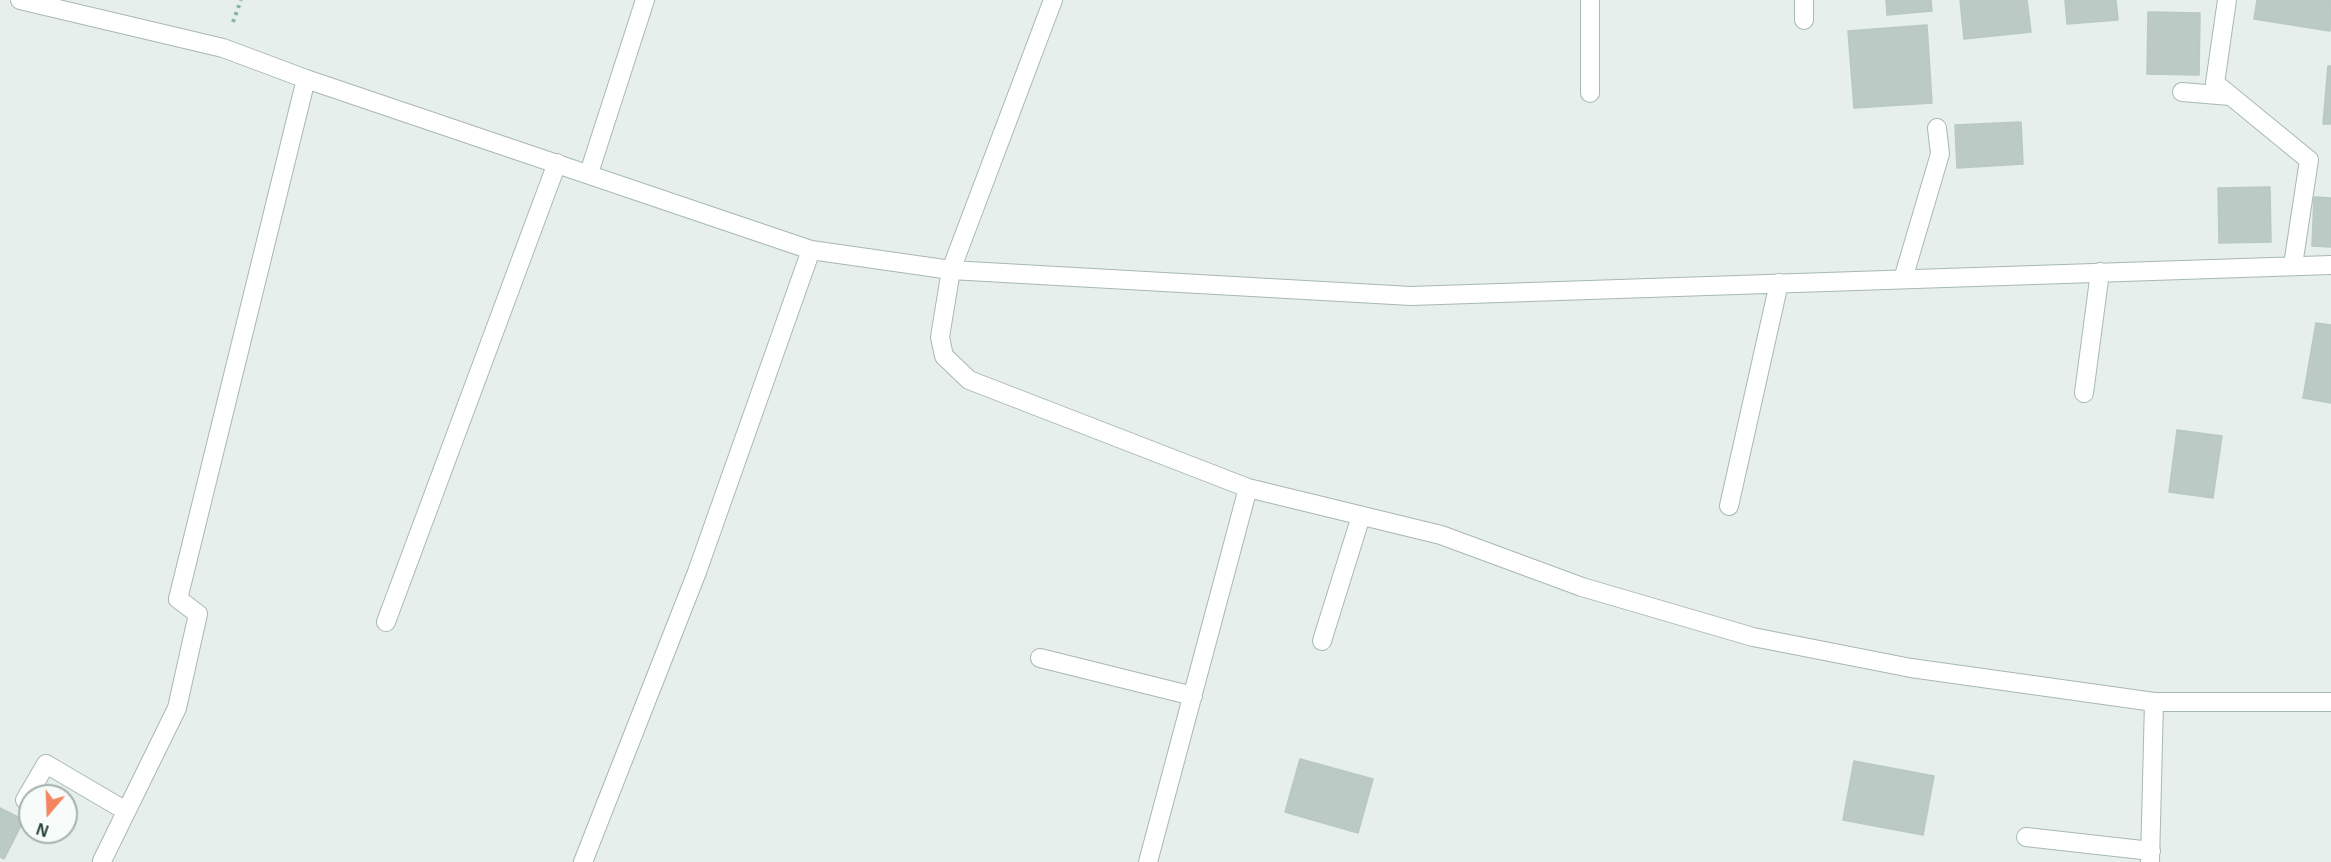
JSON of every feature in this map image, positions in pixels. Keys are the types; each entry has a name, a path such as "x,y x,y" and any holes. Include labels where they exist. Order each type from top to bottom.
{"street":[{"path":"20,0 223,48 306,79 811,250 951,270 1411,296 2331,265"},
{"path":"589,173 645,0"},
{"path":"1053,0 951,270 940,337 944,356 969,380 1248,489 1441,535 1582,587 1753,637 1911,668 2154,702 2331,702"},
{"path":"1590,0 1590,93"},
{"path":"1804,0 1804,20"},
{"path":"2227,0 2215,83 2309,160 2292,265"},
{"path":"102,861 177,708 198,614 178,599 306,79"},
{"path":"2182,92 2230,96"},
{"path":"1903,279 1940,154 1938,128"},
{"path":"386,622 557,163"},
{"path":"583,862 697,572 811,250"},
{"path":"2084,393 2100,272"},
{"path":"1729,506 1779,283"},
{"path":"1148,862 1248,489"},
{"path":"1322,641 1361,516"},
{"path":"1040,658 1193,696"},
{"path":"2026,837 2150,856 2154,702"},
{"path":"34,784 46,764 126,811"}],"building":[{"path":"1886,0 1931,0 1932,11 1887,15"},
{"path":"1960,0 2027,0 2031,32 1964,39"},
{"path":"2065,0 2116,0 2118,20 2067,24"},
{"path":"2257,0 2331,0 2330,31 2254,19"},
{"path":"2148,12 2200,13 2199,75 2147,74"},
{"path":"1927,25 1932,103 1854,108 1848,31"},
{"path":"2328,66 2331,66 2331,124 2323,124"},
{"path":"2021,122 2023,164 1957,168 1955,125"},
{"path":"2270,187 2271,242 2219,243 2218,188"},
{"path":"2314,197 2331,198 2331,247 2312,246"},
{"path":"2316,323 2331,325 2331,403 2303,398"},
{"path":"2177,430 2222,436 2213,498 2169,492"},
{"path":"1300,759 1373,779 1358,833 1285,812"},
{"path":"1854,761 1934,776 1923,835 1843,820"},
{"path":"0,808 18,817 18,832 4,859 0,857"}]}
